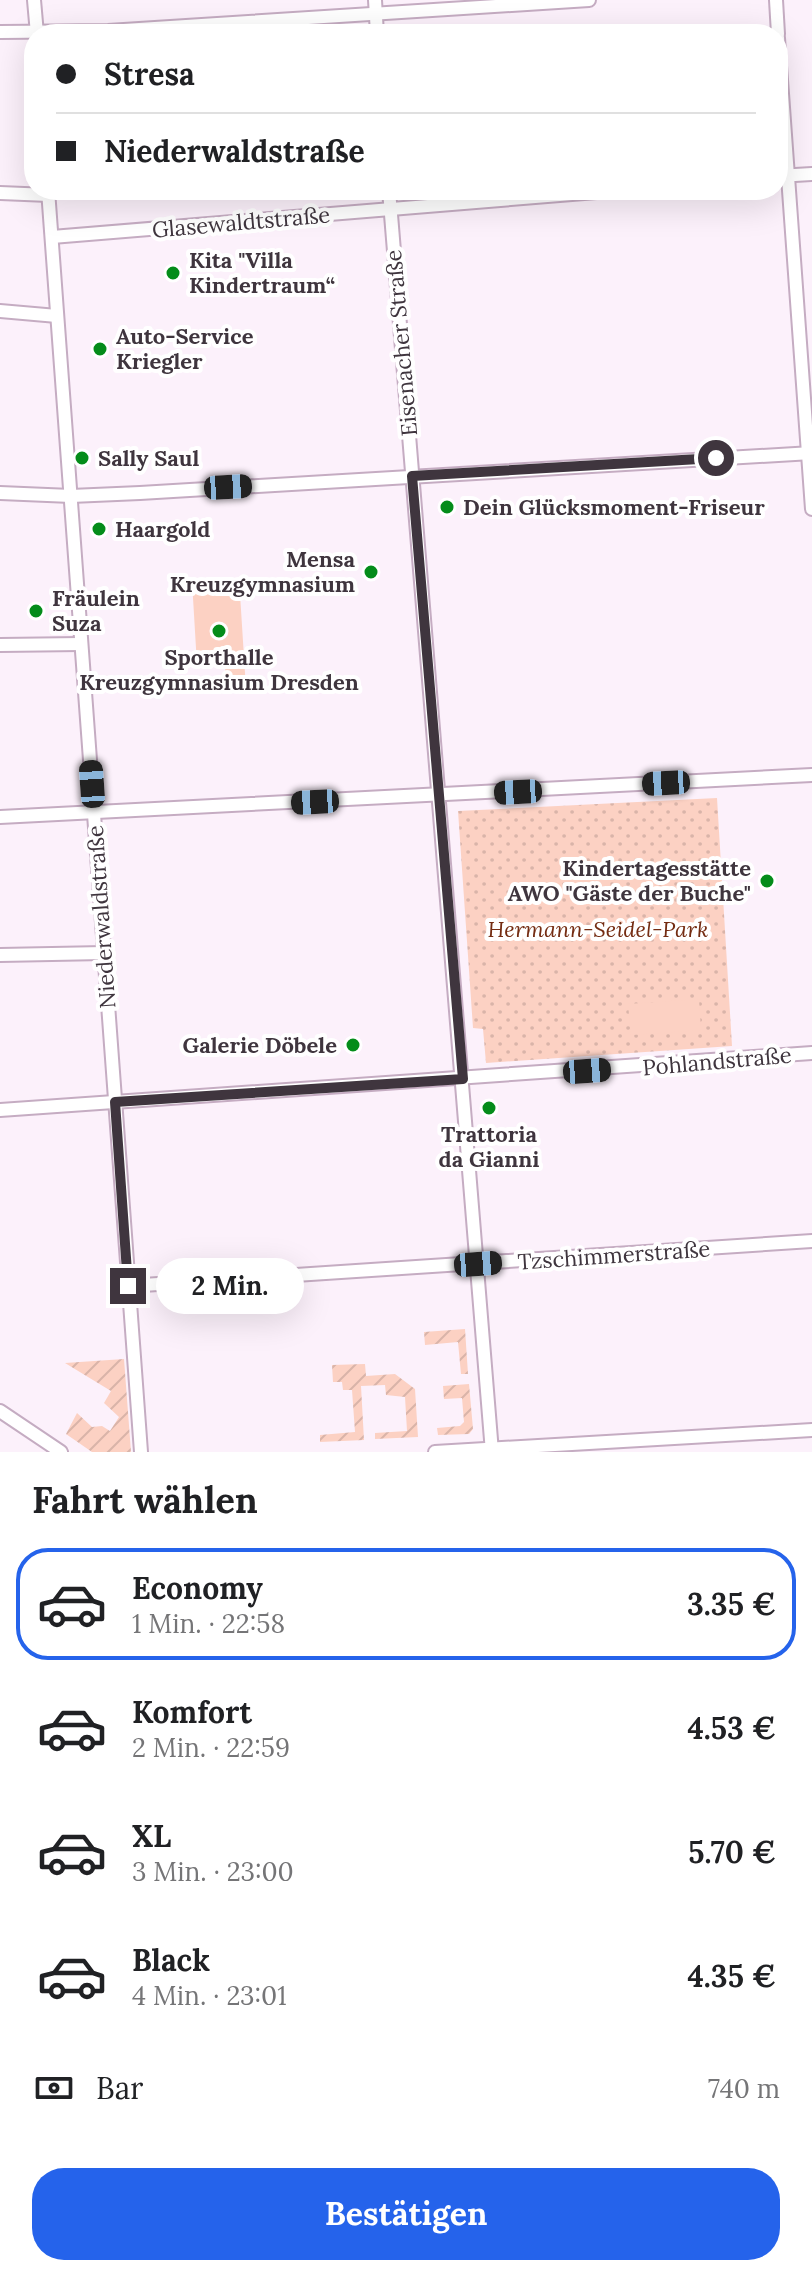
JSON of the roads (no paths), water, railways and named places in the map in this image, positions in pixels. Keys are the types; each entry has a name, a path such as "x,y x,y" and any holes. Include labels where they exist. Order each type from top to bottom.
{"street":[{"path":"34,0 36,24"},
{"path":"162,24 375,7 589,0"},
{"path":"776,0 777,24"},
{"path":"0,32 24,33"},
{"path":"788,176 812,174"},
{"path":"0,193 24,193"},
{"name":"Niederwaldstraße","path":"49,200 141,1452"},
{"name":"Eisenacher Straße","path":"390,200 492,1450"},
{"name":"Glasewaldtstraße","path":"52,237 506,200"},
{"path":"784,200 810,453 812,509"},
{"path":"0,311 57,316"},
{"path":"0,493 71,496 810,453"},
{"path":"0,645 81,644"},
{"path":"0,817 812,775"},
{"path":"0,955 104,953"},
{"name":"Pohlandstraße","path":"0,1110 812,1053"},
{"name":"Tzschimmerstraße","path":"128,1286 812,1241"},
{"path":"2,1415 61,1452"},
{"path":"435,1452 812,1430"}],"place":[{"name":"Kita \"Villa Kindertraum“","path":"173,273"},
{"name":"Auto-Service Kriegler","path":"100,349"},
{"name":"Sally Saul","path":"82,458"},
{"name":"Dein Glücksmoment-Friseur","path":"447,507"},
{"name":"Haargold","path":"99,529"},
{"name":"Mensa Kreuzgymnasium","path":"371,572"},
{"name":"Fräulein Suza","path":"36,611"},
{"name":"Sporthalle Kreuzgymnasium Dresden","path":"219,631"},
{"name":"Kindertagesstätte AWO \"Gäste der Buche\"","path":"767,881"},
{"name":"Galerie Döbele","path":"353,1045"},
{"name":"Trattoria da Gianni","path":"489,1108"}],"park label":[{"name":"Hermann-Seidel-Park","path":"598,929"}]}
